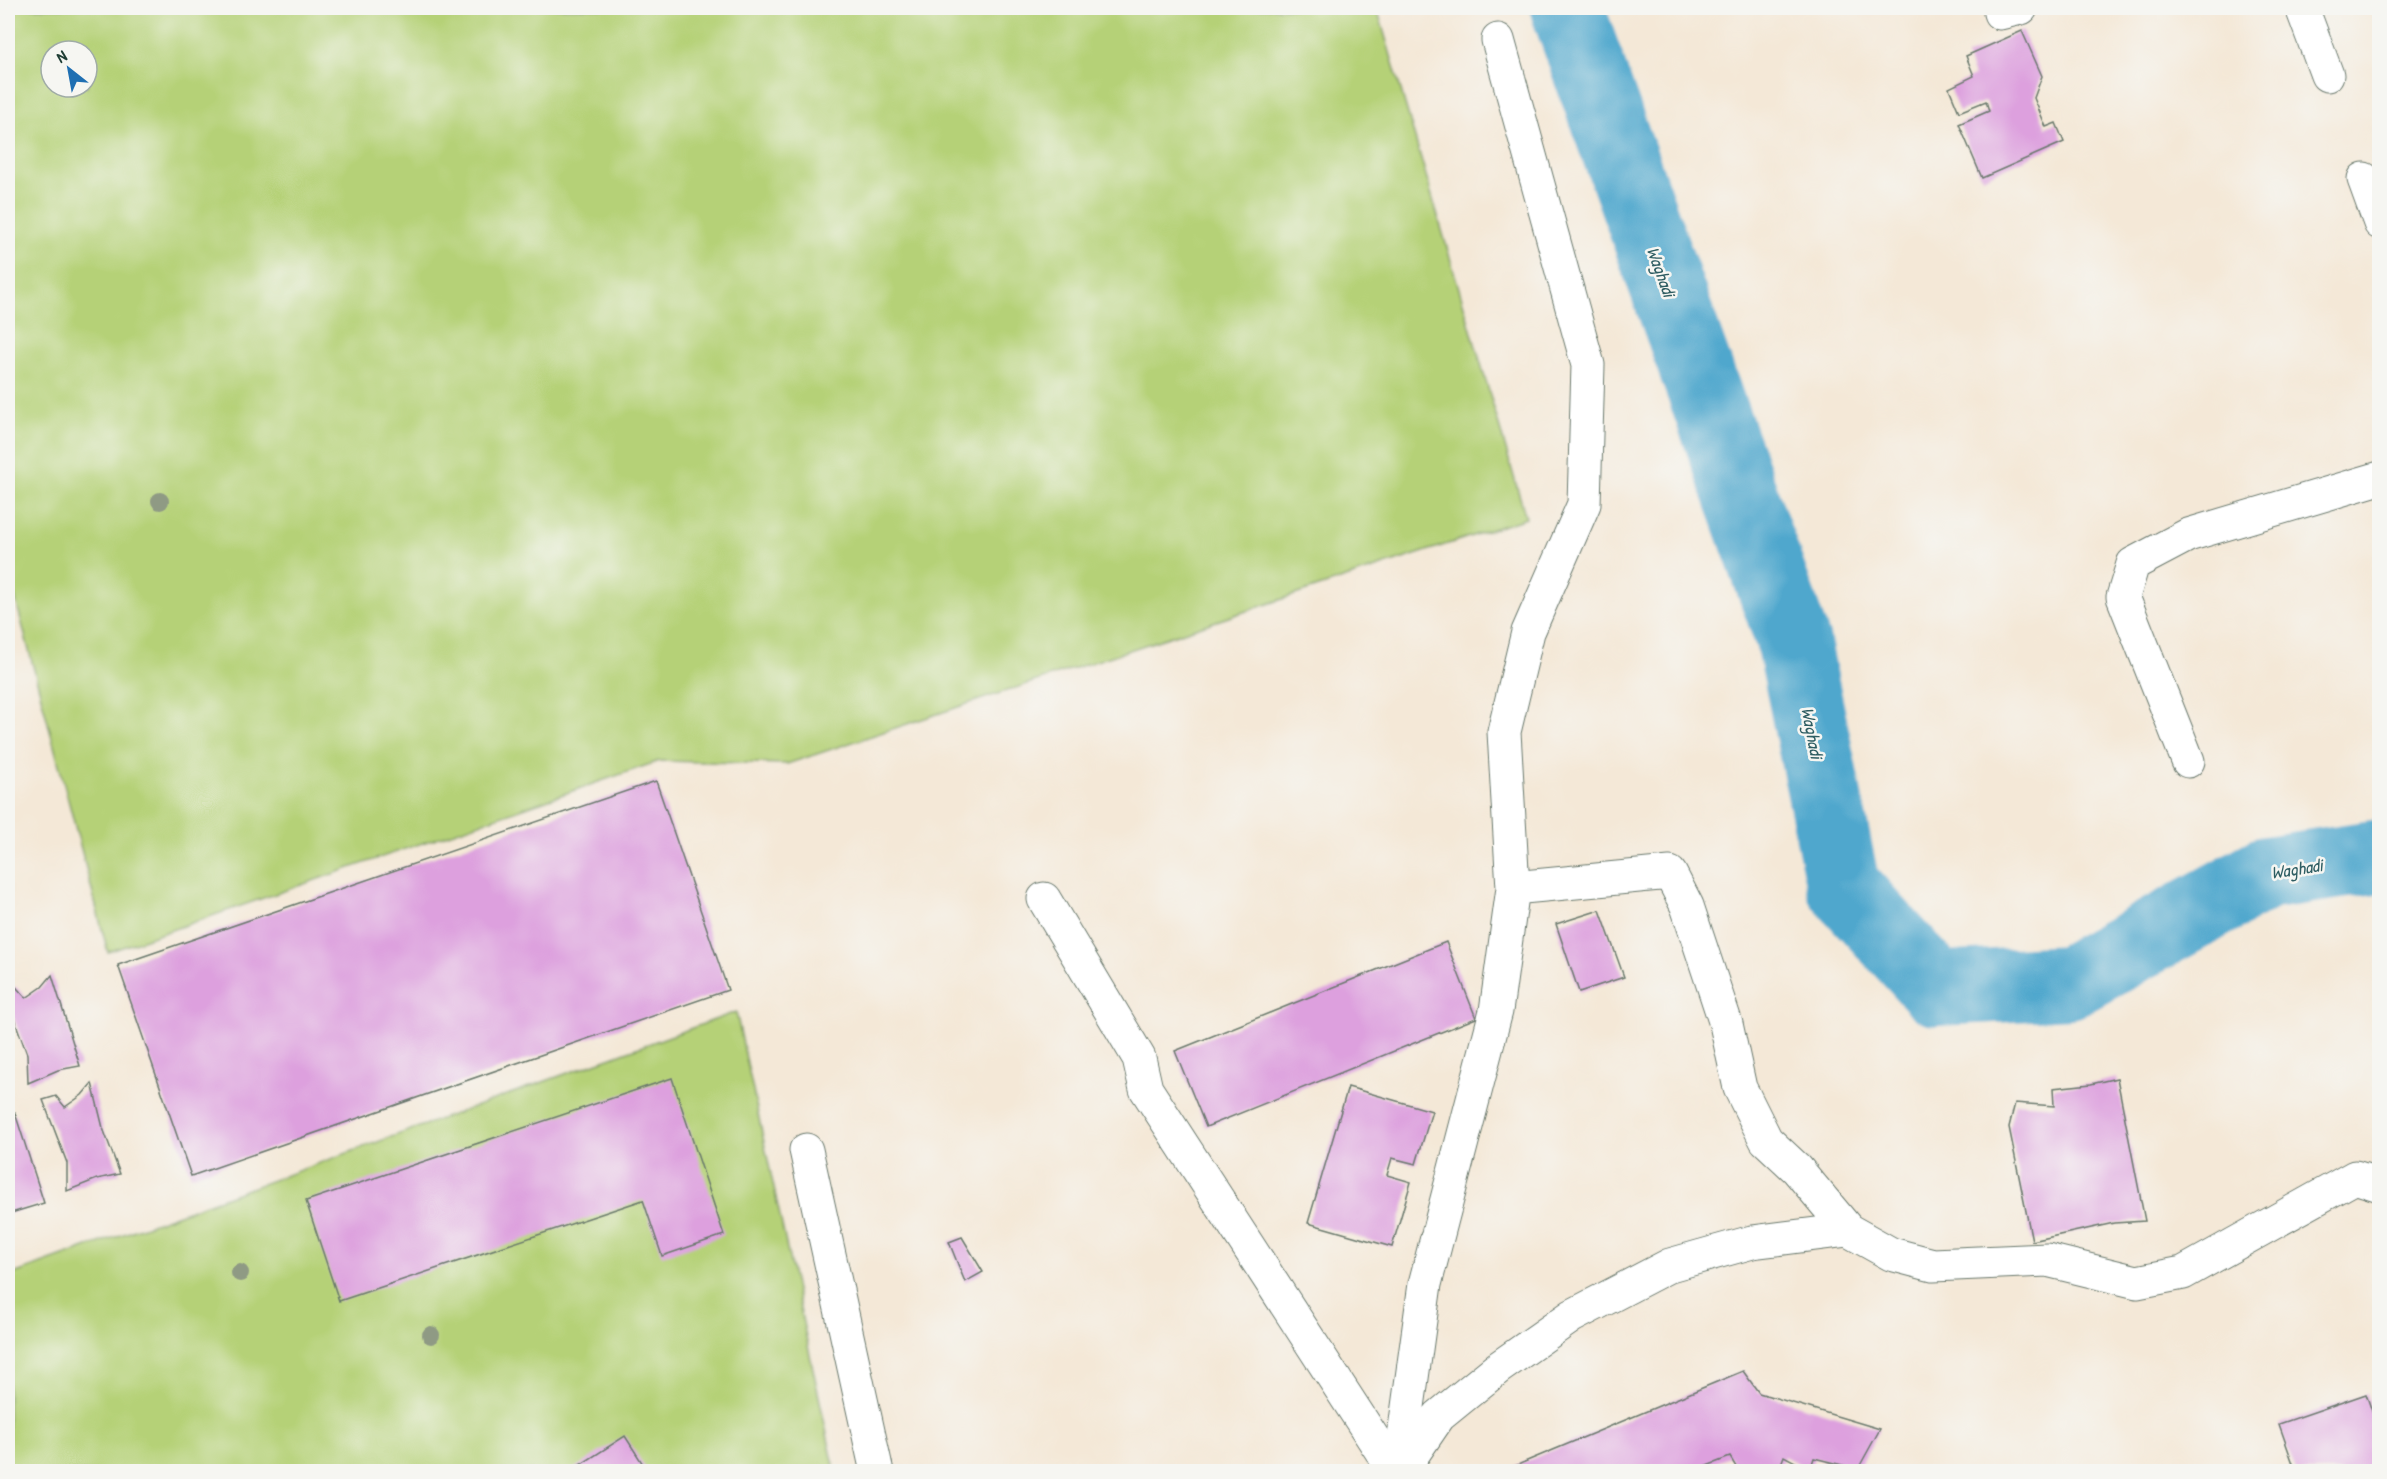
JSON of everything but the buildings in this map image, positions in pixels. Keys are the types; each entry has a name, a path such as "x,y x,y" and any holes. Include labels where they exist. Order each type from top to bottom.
{"street":[{"path":"2302,8 2327,75"},
{"path":"1399,1472 1425,1284 1496,1011 1513,888 1504,732 1528,632 1584,504 1588,365 1498,40"},
{"path":"2364,179 2379,223"},
{"path":"2188,761 2123,597 2133,564 2188,535 2379,478"},
{"path":"1513,888 1670,873 1687,906 1726,1024 1738,1078 1750,1112 1766,1140 1797,1169 1848,1230 1891,1254 1933,1265 2047,1260 2137,1282 2183,1273 2355,1177 2379,1185"},
{"path":"1044,899 1139,1058 1146,1089 1399,1472"},
{"path":"806,1150 877,1472"},
{"path":"1399,1472 1439,1416 1498,1368 1572,1316 1670,1265 1752,1242 1848,1230"}],"green space":[{"path":"8,8 1377,8 1526,518 787,764 659,761 108,952 15,597 8,579"},
{"path":"736,1012 835,1471 8,1472 8,1276"}],"waterway":[{"name":"Waghadi","path":"1567,8 1794,644 1843,886 1937,989 2069,982 2266,873 2380,856"}]}
